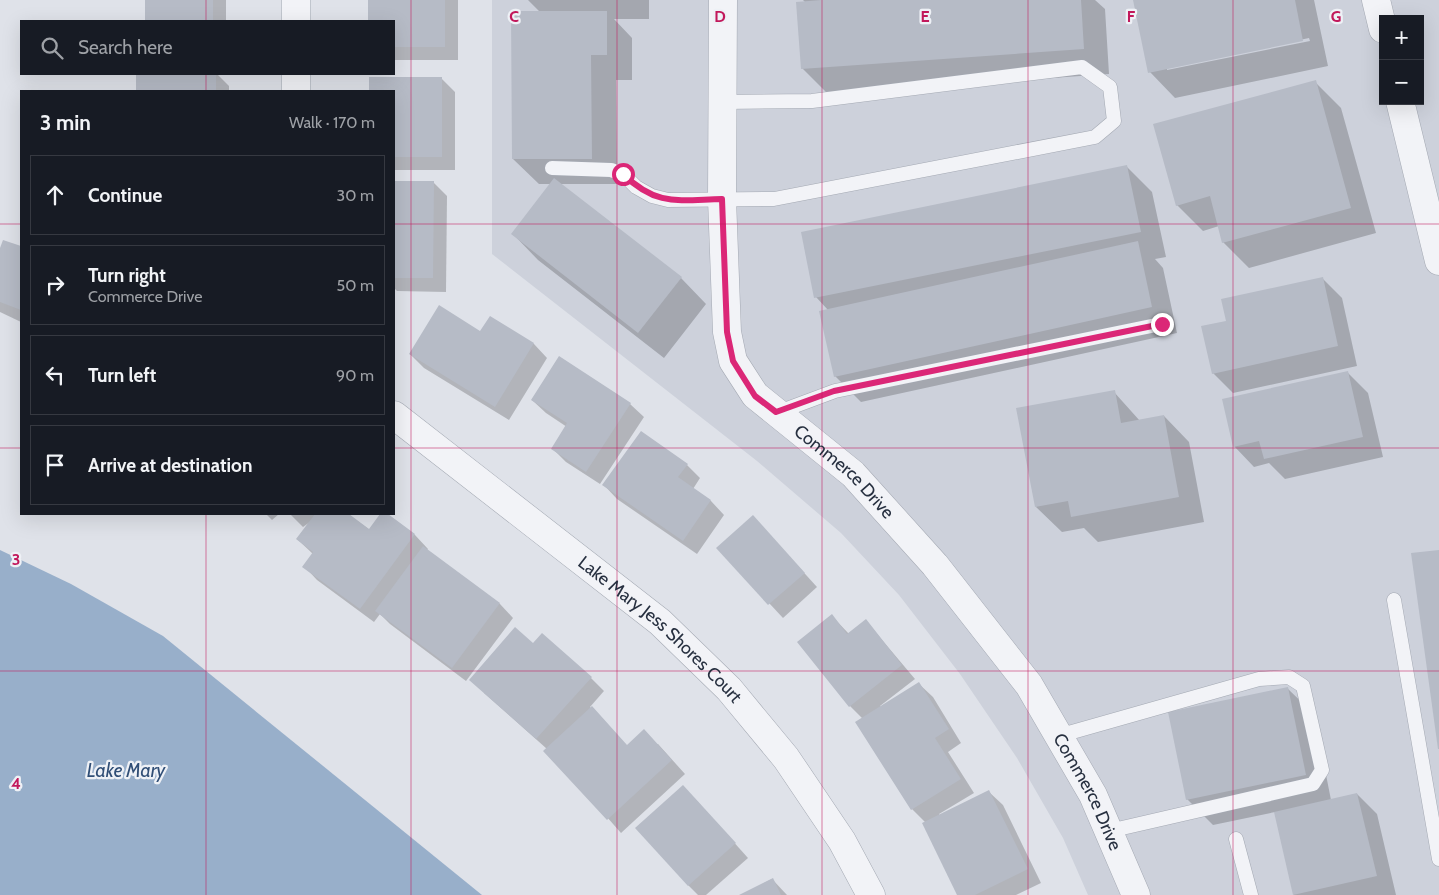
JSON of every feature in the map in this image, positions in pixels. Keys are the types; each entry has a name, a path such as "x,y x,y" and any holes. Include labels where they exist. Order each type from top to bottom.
{"street":[{"path":"296,0 296,20"},
{"name":"Commerce Drive","path":"723,0 722,199 727,332 733,361 755,396 852,474 935,565 1029,685 1093,795 1136,895"},
{"path":"1376,0 1380,15"},
{"path":"296,75 296,90"},
{"path":"1401,105 1439,261"},
{"name":"Lake Mary Jess Shores Court","path":"395,416 660,622 729,689 786,758 842,841 871,895"}],"lane":[{"path":"552,168 610,170 623,174 636,188 652,196 668,200 774,199 1095,137 1114,121 1110,88 1082,67 812,101 723,102"},
{"path":"776,412 834,391 1162,324"},
{"path":"1394,600 1439,859"},
{"path":"1058,736 1259,679 1289,677 1302,686 1322,770 1313,784 1109,831"},
{"path":"1236,839 1251,895"}],"shaded area":[{"path":"492,0 1439,0 1439,895 1088,895 1063,838 1017,758 960,674 899,595 841,533 757,461 492,254"}],"water":[{"name":"Lake Mary","path":"0,550 71,584 163,636 482,895 0,895"}],"building":[{"path":"145,0 213,0 213,20 145,20"},
{"path":"368,0 445,0 445,47 395,47 395,20 368,20"},
{"path":"821,0 1081,0 1084,49 801,69 796,2"},
{"path":"1133,0 1295,0 1303,41 1148,73"},
{"path":"511,11 607,11 607,55 591,55 592,159 512,159"},
{"path":"136,75 216,75 216,90 136,90"},
{"path":"369,77 442,77 442,157 395,157 395,90 369,90"},
{"path":"1316,80 1351,208 1222,243 1210,196 1176,206 1153,124"},
{"path":"1127,165 1141,232 814,298 801,232"},
{"path":"554,178 682,277 638,333 511,234"},
{"path":"395,181 434,181 433,278 395,278"},
{"path":"3,240 20,246 20,310 0,302 0,248"},
{"path":"1138,241 1152,307 834,377 819,311"},
{"path":"1323,277 1338,346 1212,374 1201,326 1226,321 1221,299"},
{"path":"439,305 480,331 490,316 534,343 495,407 409,354"},
{"path":"559,356 631,403 586,472 551,449 567,423 531,400"},
{"path":"1348,371 1363,437 1264,459 1259,441 1233,447 1222,399"},
{"path":"1115,390 1121,423 1164,415 1179,497 1071,517 1068,501 1035,507 1016,408"},
{"path":"641,431 688,464 678,477 711,500 683,541 602,485"},
{"path":"314,515 350,515 369,529 379,515 389,515 415,534 360,609 302,567 313,552 296,539"},
{"path":"753,515 805,573 768,605 716,548"},
{"path":"423,546 500,603 452,668 375,611"},
{"path":"1439,550 1439,749 1438,749 1411,553"},
{"path":"832,614 847,634 866,619 902,665 849,707 797,642"},
{"path":"515,627 533,643 542,633 592,677 536,739 469,680"},
{"path":"919,682 949,729 935,738 961,779 911,810 855,722"},
{"path":"1288,687 1306,775 1186,800 1168,712"},
{"path":"592,706 627,745 644,729 672,760 607,820 543,751"},
{"path":"683,785 736,843 688,886 635,828"},
{"path":"989,790 1028,869 975,895 957,895 922,823"},
{"path":"1357,793 1377,876 1293,895 1274,812"},
{"path":"773,878 781,895 739,895"}],"route":[{"path":"623,174 636,188 652,196 668,200 722,199 727,332 733,361 755,396 776,412 834,391 1162,324"}]}
